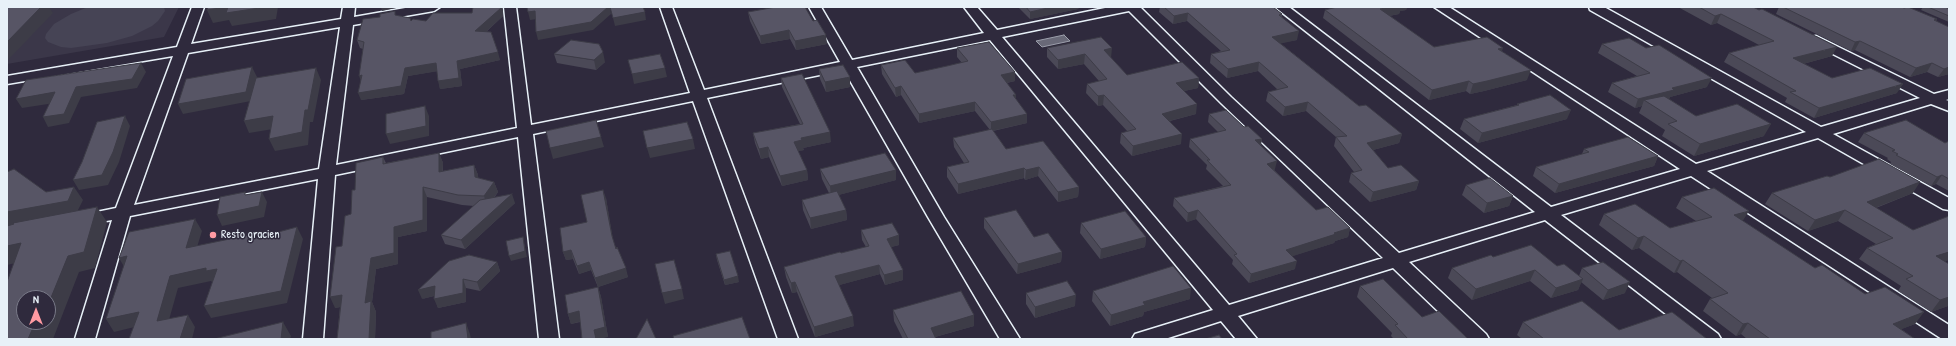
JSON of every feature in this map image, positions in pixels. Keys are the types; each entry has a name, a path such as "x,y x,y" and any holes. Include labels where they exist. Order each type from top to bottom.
{"street":[{"path":"85,339 122,212 198,7"},
{"path":"313,339 327,172 349,7"},
{"path":"7,80 434,7"},
{"path":"510,7 550,339"},
{"path":"666,7 788,339"},
{"path":"815,7 847,65 936,217 1010,339"},
{"path":"970,7 1247,339"},
{"path":"69,223 327,172 1129,7"},
{"path":"1133,7 1226,100 1479,339"},
{"path":"1281,7 1711,339"},
{"path":"1440,7 1949,334"},
{"path":"1595,7 1949,205"},
{"path":"1806,35 1949,107"},
{"path":"1142,339 1224,312 1396,261 1549,213 1695,171 1949,94"}],"shaded area":[{"path":"7,7 179,7 164,37 7,64"},
{"path":"88,7 164,7 165,11 158,21 152,26 132,36 107,43 71,48 61,47 48,42 45,38 46,34 54,24 71,14"}],"water":[{"path":"1064,35 1070,41 1042,47 1036,41"}],"building":[{"path":"7,7 41,7 7,42"},
{"path":"208,7 226,7 207,10"},
{"path":"228,7 266,7 226,13"},
{"path":"473,7 501,7 475,31 491,32 498,52 457,61 459,78 438,81 436,63 405,68 401,86 358,93 362,75 359,76 364,42 357,40 363,19 380,17 380,14 395,11 395,15 410,18 411,21 413,19 426,21 433,13 472,13"},
{"path":"527,7 608,7 591,22 536,32 535,11 528,12"},
{"path":"610,7 643,7 645,12 613,18"},
{"path":"776,7 805,7 813,21 817,20 826,35 795,41 789,30 760,36 748,12"},
{"path":"1026,7 1052,7 1030,12"},
{"path":"1164,7 1273,7 1282,14 1279,15 1299,31 1272,37 1359,106 1366,105 1402,134 1367,143 1388,168 1401,165 1419,181 1373,192 1351,173 1362,170 1336,137 1347,136 1308,102 1285,107 1268,92 1288,87 1259,62 1228,69 1211,54 1230,50 1188,13 1174,16"},
{"path":"1337,7 1391,7 1380,9 1434,47 1487,37 1503,48 1498,49 1531,70 1473,84 1469,81 1432,90 1325,10"},
{"path":"1699,7 1753,7 1759,10 1762,9 1837,47 1793,58 1832,78 1870,68 1903,84 1819,108 1790,92 1796,91 1729,53 1774,41 1721,14 1715,16"},
{"path":"1783,7 1908,7 1937,19 1934,20 1949,27 1949,67 1944,69 1932,63 1916,68 1860,41 1855,42"},
{"path":"1928,7 1945,7 1949,9 1949,16"},
{"path":"1101,37 1112,48 1104,50 1127,75 1182,62 1199,78 1176,83 1197,104 1162,114 1182,134 1133,146 1121,133 1136,129 1104,95 1098,96 1087,84 1107,79 1085,54 1058,60 1047,48"},
{"path":"1629,38 1646,48 1659,45 1712,78 1672,88 1674,90 1638,99 1612,83 1650,73 1602,44"},
{"path":"571,40 599,44 603,52 594,60 554,54"},
{"path":"989,42 1015,72 1001,75 1016,95 1013,95 1027,114 991,122 975,102 919,114 901,86 895,88 881,65 905,60 915,73 968,61 957,48"},
{"path":"660,54 665,68 632,74 628,60"},
{"path":"141,63 132,79 76,87 64,114 43,117 55,92 16,99 26,80"},
{"path":"843,65 850,77 825,82 819,69"},
{"path":"252,67 246,92 178,104 186,79"},
{"path":"316,68 308,110 305,110 302,132 269,139 273,116 244,121 256,78"},
{"path":"802,74 830,132 801,138 802,140 794,142 807,170 780,176 768,147 759,149 753,133 803,124 781,78"},
{"path":"1550,95 1571,110 1482,133 1464,119 1519,105 1517,104"},
{"path":"1664,96 1696,116 1737,104 1771,124 1700,144 1668,124 1677,121 1644,100"},
{"path":"425,106 426,126 386,134 386,114"},
{"path":"1226,110 1244,127 1248,126 1262,139 1255,140 1277,161 1267,164 1316,210 1328,207 1350,228 1286,250 1297,261 1251,274 1234,255 1237,254 1198,210 1188,213 1174,198 1231,185 1207,160 1210,160 1190,139 1226,130 1209,114"},
{"path":"125,116 113,152 102,175 73,180 82,162 97,122"},
{"path":"596,120 601,137 550,148 546,131"},
{"path":"1906,120 1945,143 1949,141 1949,179 1942,175 1937,177 1896,155 1898,154 1892,151 1895,150 1864,133"},
{"path":"687,122 693,139 647,148 643,131"},
{"path":"992,129 1006,149 1043,141 1079,187 1058,192 1039,167 1026,170 1024,168 958,184 947,167 969,162 953,138"},
{"path":"1628,137 1658,156 1559,184 1536,167 1589,152 1584,149"},
{"path":"439,153 439,172 474,165 475,177 494,182 484,196 458,195 423,187 423,220 394,227 394,253 371,258 365,303 371,301 369,339 337,339 342,295 330,297 336,247 342,246 345,216 351,214 352,190 355,190 356,163 383,157 383,164"},
{"path":"885,153 896,170 830,186 820,169"},
{"path":"1879,159 1920,182 1867,202 1913,230 1949,216 1949,252 1936,256 1949,264 1949,297 1940,300 1906,279 1913,276 1867,248 1893,238 1845,210 1815,220 1772,193 1827,176 1830,177"},
{"path":"14,169 46,192 74,187 68,201 7,212 7,172"},
{"path":"1490,178 1513,196 1487,203 1466,185"},
{"path":"1714,188 1749,211 1734,215 1815,268 1822,265 1865,294 1885,287 1924,312 1893,324 1915,339 1770,339 1748,323 1743,324 1710,299 1728,293 1683,260 1680,261 1644,236 1638,238 1604,214 1635,204 1670,228 1712,217 1682,197"},
{"path":"603,190 612,236 616,249 617,247 626,268 595,278 589,262 577,266 571,250 563,252 560,228 587,222 581,195"},
{"path":"837,191 846,210 810,218 802,200"},
{"path":"245,192 245,195 262,192 259,206 217,215 220,197"},
{"path":"512,194 461,240 441,235 480,200"},
{"path":"97,207 84,252 68,256 54,290 16,290 16,330 32,330 28,339 7,339 7,282 21,243 7,246 7,226 14,224 13,223"},
{"path":"1016,210 1034,237 1048,233 1062,252 1018,264 984,218"},
{"path":"1125,211 1146,237 1101,249 1081,223"},
{"path":"195,219 186,248 249,235 248,240 297,227 281,291 204,306 217,269 206,271 206,268 170,276 157,321 188,315 180,339 129,339 139,312 106,319 127,256 119,258 129,232"},
{"path":"892,223 899,235 887,239 903,270 884,275 879,265 835,276 853,316 814,327 795,282 791,283 784,267 869,246 861,230"},
{"path":"523,237 525,251 509,256 506,241"},
{"path":"1531,245 1557,266 1564,264 1583,279 1556,288 1535,270 1476,289 1452,268 1491,255 1493,257"},
{"path":"730,251 738,276 724,280 716,254"},
{"path":"469,255 497,262 477,282 463,279 463,293 434,299 435,286 418,290 449,261"},
{"path":"674,260 682,289 662,293 655,264"},
{"path":"1603,262 1630,282 1608,290 1582,268"},
{"path":"1173,266 1191,288 1143,302 1145,305 1111,315 1093,291"},
{"path":"1383,279 1422,317 1439,311 1467,338 1408,339 1395,325 1398,324 1360,286"},
{"path":"1067,281 1076,295 1035,307 1026,293"},
{"path":"598,287 605,327 594,330 596,339 582,339 579,311 568,314 565,295"},
{"path":"961,291 974,315 931,328 936,339 908,339 893,310"},
{"path":"1582,301 1619,330 1672,312 1707,339 1544,339 1523,322"},
{"path":"742,317 750,339 674,339 673,336"},
{"path":"647,319 656,339 636,339"},
{"path":"283,322 281,339 214,339"},
{"path":"466,323 468,339 431,339 431,332"},
{"path":"1219,335 1222,339 1205,339"}],"place":[{"name":"Resto gracien","path":"213,235"}]}
